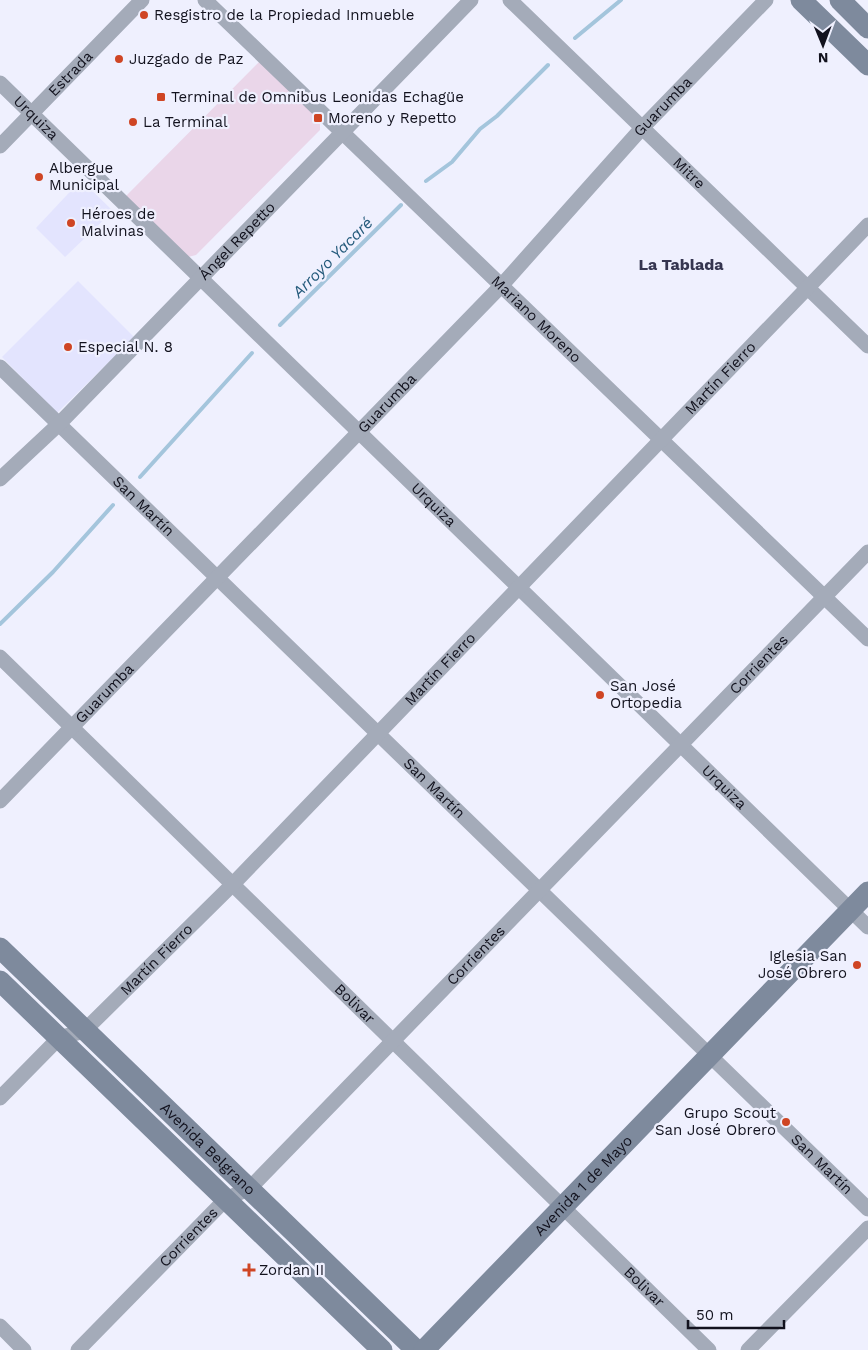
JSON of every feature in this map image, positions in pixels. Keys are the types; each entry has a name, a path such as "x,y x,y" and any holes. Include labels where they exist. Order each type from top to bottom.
{"main road":[{"path":"801,0 868,65"},
{"path":"840,0 868,28"},
{"name":"Avenida 1 de Mayo","path":"424,1350 868,892"},
{"name":"Avenida Belgrano","path":"0,948 416,1350"},
{"name":"Avenida Belgrano","path":"0,980 382,1350"}],"street":[{"name":"Estrada","path":"0,146 142,0"},
{"name":"Mariano Moreno","path":"205,0 868,639"},
{"name":"Ángel Repetto","path":"0,479 59,424 471,0"},
{"name":"Mitre","path":"510,0 868,346"},
{"name":"Guarumba","path":"0,801 501,286 642,128 766,0"},
{"name":"Urquiza","path":"0,83 868,927"},
{"name":"Martín Fierro","path":"0,1098 59,1038 84,1031 233,884 868,225"},
{"name":"San Martín","path":"0,367 868,1209"},
{"name":"Corrientes","path":"78,1350 226,1199 250,1188 868,552"},
{"name":"Bolivar","path":"0,657 73,726 709,1350"},
{"path":"748,1350 868,1228"},
{"path":"0,1326 24,1350"}],"shaded area":[{"path":"261,60 320,118 320,130 196,255 188,257 124,198"},
{"name":"Héroes de Malvinas","path":"81,180 113,211 65,257 36,228"},
{"name":"Especial N. 8","path":"78,281 134,337 57,413 2,357"}],"waterway":[{"name":"Arroyo Yacaré","path":"575,38 621,0"},
{"name":"Arroyo Yacaré","path":"426,181 452,162 480,129 497,116 548,65"},
{"name":"Arroyo Yacaré","path":"280,325 401,205"},
{"name":"Arroyo Yacaré","path":"140,477 252,353"},
{"name":"Arroyo Yacaré","path":"0,624 53,572 113,505"}],"place":[{"name":"Resgistro de la Propiedad Inmueble","path":"144,15"},
{"name":"Juzgado de Paz","path":"119,59"},
{"name":"Terminal de Omnibus Leonidas Echagüe","path":"161,97"},
{"name":"Moreno y Repetto","path":"318,118"},
{"name":"La Terminal","path":"133,122"},
{"name":"Albergue Municipal","path":"39,177"},
{"name":"Héroes de Malvinas","path":"71,223"},
{"name":"Especial N. 8","path":"68,347"},
{"name":"San José Ortopedia","path":"600,695"},
{"name":"Iglesia San José Obrero","path":"857,965"},
{"name":"Grupo Scout San José Obrero","path":"786,1122"},
{"name":"Zordan II","path":"249,1270"}],"district":[{"name":"La Tablada","path":"681,264"}]}
